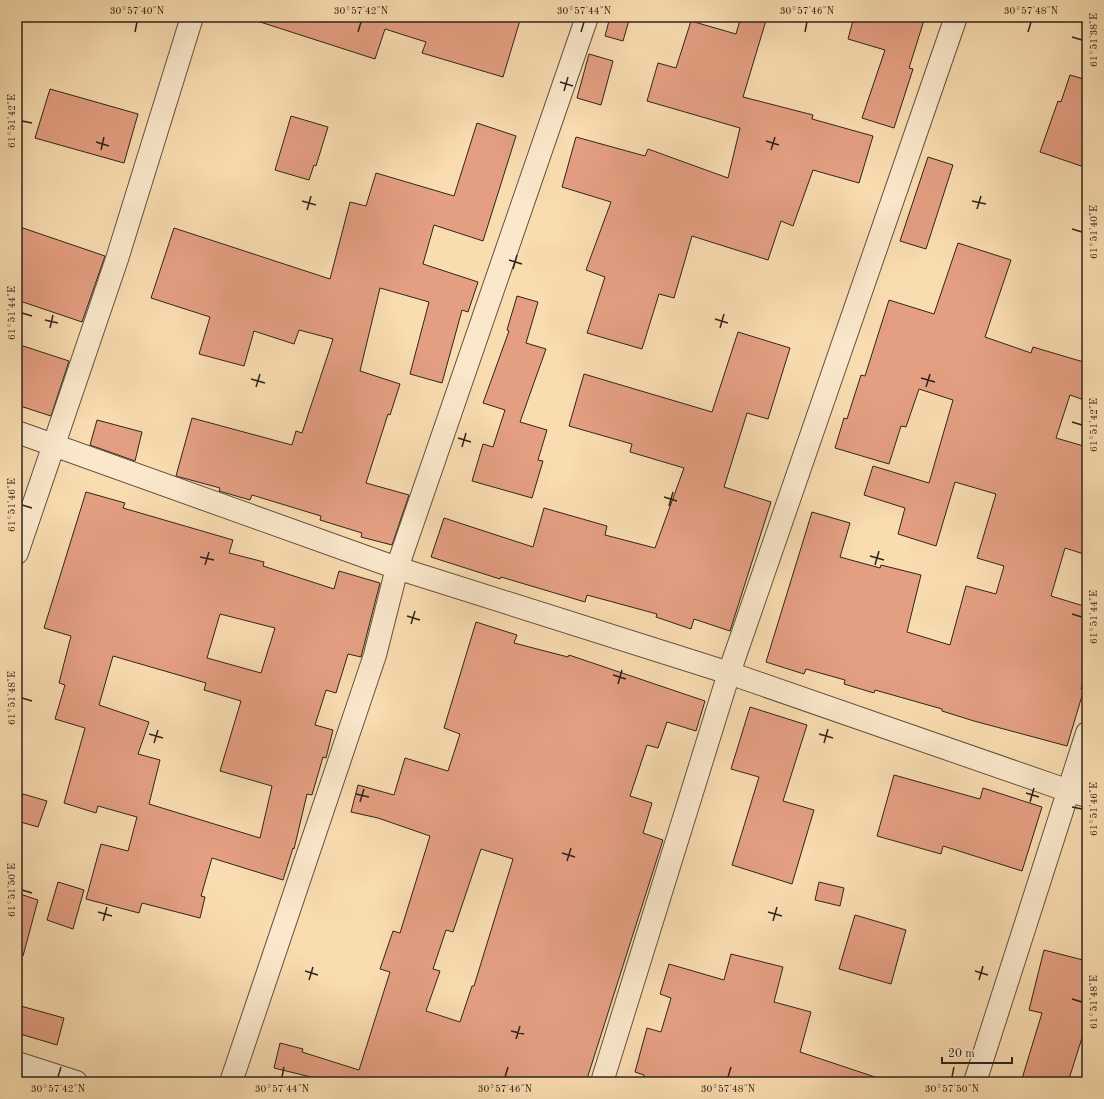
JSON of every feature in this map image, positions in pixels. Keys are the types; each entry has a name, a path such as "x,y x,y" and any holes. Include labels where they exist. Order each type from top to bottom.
{"street":[{"path":"17,553 117,259 192,17"},
{"path":"231,1082 375,655 397,568 587,17"},
{"path":"602,1082 729,673 956,17"},
{"path":"17,432 397,568 729,673 1078,793"},
{"path":"975,1082 1078,793 1087,733"},
{"path":"17,1063 76,1082"}],"building":[{"path":"257,17 521,17 503,77 422,53 426,42 385,29 375,59 257,21"},
{"path":"610,17 630,17 623,41 605,36"},
{"path":"741,17 767,17 743,97 813,115 812,119 873,136 859,183 813,170 793,226 781,221 768,260 692,236 674,298 659,294 642,349 587,333 605,277 586,270 611,202 562,187 576,137 645,156 648,149 728,178 740,128 647,101 658,63 676,68 691,21 736,34"},
{"path":"854,17 925,17 909,68 913,69 894,128 862,118 885,50 848,39"},
{"path":"589,54 613,61 601,105 577,98"},
{"path":"1070,75 1087,80 1087,168 1040,152 1058,101 1061,102"},
{"path":"50,89 138,114 124,163 35,138"},
{"path":"291,116 328,127 316,166 314,165 309,180 275,170"},
{"path":"477,123 516,136 483,241 434,225 423,264 478,282 468,312 462,310 442,383 410,374 429,302 380,288 360,371 400,384 390,415 388,414 366,483 409,495 392,545 361,537 362,533 320,520 321,516 252,495 250,500 219,491 220,488 176,476 192,418 292,445 296,431 302,433 333,339 299,330 294,344 254,331 244,366 199,354 210,317 151,298 174,228 330,279 350,202 366,206 376,173 454,196"},
{"path":"928,157 953,165 926,249 900,241"},
{"path":"17,226 105,256 82,322 17,300"},
{"path":"958,243 1011,260 985,337 1031,353 1033,347 1087,363 1087,401 1070,395 1056,438 1087,447 1087,555 1065,548 1051,596 1087,607 1087,668 1081,689 1084,689 1067,746 974,721 942,711 942,709 875,690 874,693 844,684 845,680 806,669 804,674 766,662 812,512 850,523 840,557 880,568 881,565 921,575 907,632 950,645 966,586 996,594 1004,566 977,558 996,494 955,482 936,546 898,534 905,508 864,495 873,466 929,483 953,400 919,389 906,427 901,426 889,464 835,448 844,418 847,419 861,375 865,376 889,300 934,314"},
{"path":"517,296 538,302 526,343 546,349 520,422 547,430 538,460 543,461 532,498 472,481 483,444 493,447 505,410 483,403 509,331 507,330"},
{"path":"738,332 790,348 768,419 747,413 724,487 771,502 730,631 694,619 691,629 656,617 657,614 587,595 585,602 501,577 500,579 431,557 444,518 533,547 544,508 607,526 605,535 655,548 684,468 630,452 632,444 569,426 584,374 712,412"},
{"path":"17,344 69,361 51,416 17,405"},
{"path":"97,420 142,432 135,461 90,445"},
{"path":"86,492 125,503 123,508 233,540 229,553 264,562 263,566 334,589 339,571 380,583 361,657 348,654 336,693 326,690 315,725 333,730 326,758 323,757 312,795 307,794 294,849 293,848 283,880 212,858 201,896 205,897 200,918 142,903 139,913 86,899 101,844 128,851 137,817 98,806 96,813 64,803 85,728 55,719 65,685 59,683 71,636 44,628","holes":["220,614 275,628 261,673 207,658","113,656 206,683 204,690 241,701 220,771 272,786 260,838 149,804 160,760 138,754 149,722 99,705"]},
{"path":"476,622 517,635 514,643 568,657 569,655 705,701 696,731 667,722 658,748 647,745 630,796 652,803 643,833 663,840 586,1082 318,1082 319,1079 274,1068 280,1043 303,1049 302,1052 359,1070 390,972 380,969 393,931 400,933 430,836 378,818 351,812 358,785 394,795 405,758 448,771 460,734 444,728","holes":["481,849 513,859 474,986 472,986 460,1022 426,1011 440,971 433,969 446,930 453,932"]},
{"path":"750,707 807,725 783,801 814,810 792,884 732,865 759,777 731,769"},
{"path":"894,775 980,799 983,788 1042,807 1022,871 943,846 941,854 877,836"},
{"path":"23,794 47,801 38,827 17,821 17,811"},
{"path":"58,882 84,890 73,929 47,920"},
{"path":"819,882 844,888 840,906 815,900"},
{"path":"17,893 38,900 23,956 17,955"},
{"path":"855,915 906,930 891,984 839,969"},
{"path":"1044,950 1087,961 1087,1022 1068,1082 1021,1082 1042,1013 1029,1010"},
{"path":"731,954 783,967 774,1002 811,1012 800,1052 881,1079 880,1082 642,1082 644,1075 635,1072 647,1028 661,1032 671,998 660,994 669,964 724,980"},
{"path":"17,1005 64,1018 57,1045 17,1033"}]}
